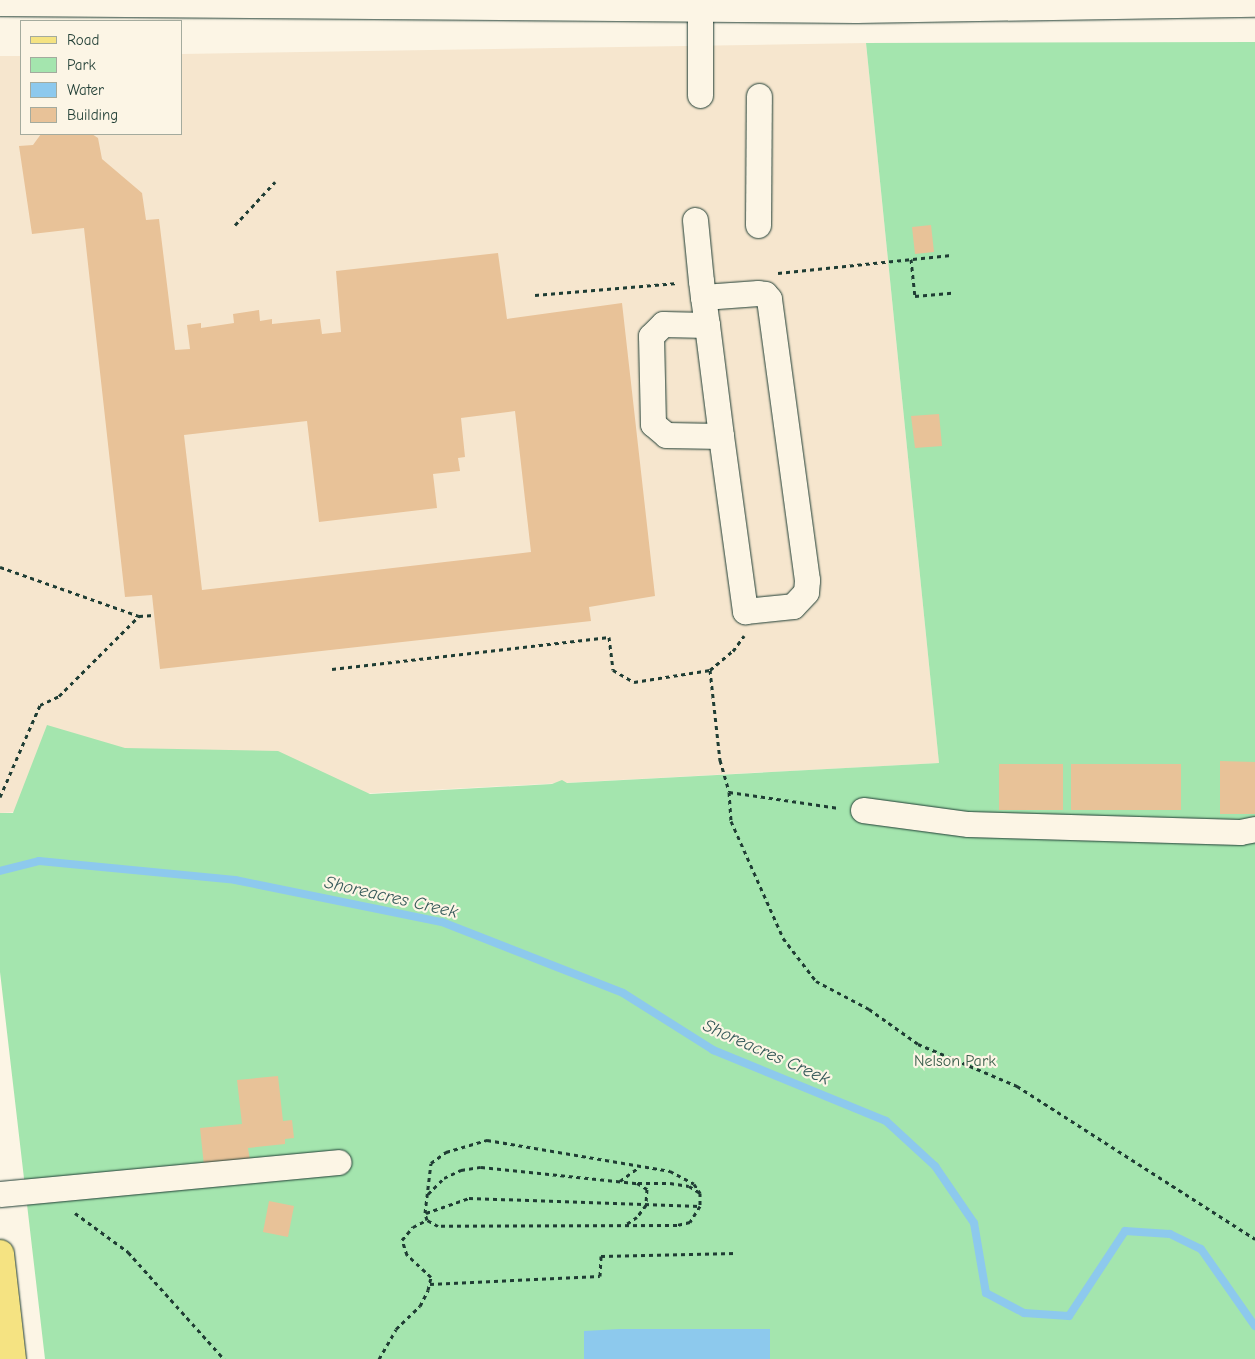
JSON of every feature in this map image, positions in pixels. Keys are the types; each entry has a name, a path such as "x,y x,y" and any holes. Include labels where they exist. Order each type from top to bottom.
{"main road":[{"path":"0,1254 12,1359"}],"street":[{"path":"0,3 122,1 700,8 856,5 1255,4"},
{"path":"700,8 700,95"},
{"path":"758,225 759,96"},
{"path":"695,220 703,297 745,611 793,606 800,602 806,592 806,570 769,299 765,294 758,293 703,297"},
{"path":"707,325 663,324 651,336 653,424 666,435 721,436"},
{"path":"863,810 968,824 1240,832 1255,829"},
{"path":"0,1194 338,1162"}],"path":[{"path":"235,225 275,182"},
{"path":"911,259 915,296 952,293"},
{"path":"0,567 139,616 154,615"},
{"path":"332,669 609,637 613,670 634,682 710,670 741,641 747,629 745,611"},
{"path":"0,797 40,705 59,696 139,616"},
{"path":"710,670 720,760 729,792 731,821 783,938 816,981 869,1009 918,1044 1017,1086 1255,1239"},
{"path":"729,792 863,810"},
{"path":"487,1140 670,1171 694,1184 700,1193 700,1206 690,1222 624,1225 438,1226 428,1220 425,1213 431,1163 446,1152 487,1140"},
{"path":"619,1181 640,1166"},
{"path":"428,1194 444,1178 461,1170 481,1167 637,1183 670,1183 688,1186 700,1193"},
{"path":"624,1225 637,1217 646,1205 647,1189 637,1183"},
{"path":"425,1213 469,1198 700,1206"},
{"path":"71,1210 128,1252 224,1359"},
{"path":"379,1359 396,1329 420,1306 430,1284 431,1277 407,1255 402,1240 413,1227 428,1220"},
{"path":"430,1284 600,1276 601,1256 736,1253"}],"shaded area":[{"path":"866,43 939,763 0,813 0,56 20,56 20,135 182,135 182,54"}],"green space":[{"name":"Nelson Park","path":"1255,42 1255,1359 45,1359 0,972 0,813 13,813 47,725 125,748 278,751 370,794 552,784 562,780 567,783 939,763 866,43"}],"water":[{"path":"620,1329 770,1329 770,1359 584,1359 584,1331"}],"building":[{"path":"40,135 94,135 98,138 102,159 142,193 146,220 159,219 175,350 190,349 187,325 201,323 201,328 234,323 233,314 259,310 260,321 272,319 272,324 320,319 322,334 341,332 336,271 498,253 507,319 622,303 655,596 589,607 591,621 160,669 152,595 125,597 84,228 32,234 19,146 33,145","holes":["515,411 531,552 202,590 184,435 307,421 319,522 437,508 433,474 460,471 458,458 465,457 461,418"]},
{"path":"931,225 934,252 915,254 912,227"},
{"path":"939,414 942,446 915,448 911,416"},
{"path":"1220,761 1255,762 1255,814 1220,814"},
{"path":"999,764 1063,764 1063,810 999,810"},
{"path":"1071,764 1181,764 1181,810 1071,810"},
{"path":"278,1076 283,1121 292,1120 294,1138 285,1139 285,1144 248,1148 250,1160 204,1166 200,1128 242,1124 237,1080"},
{"path":"269,1201 294,1206 288,1237 263,1232"}],"waterway":[{"name":"Shoreacres Creek","path":"0,871 39,861 235,880 442,922 623,993 713,1050 886,1121 935,1166 974,1223 986,1293 1024,1313 1069,1316 1125,1231 1170,1234 1201,1249 1255,1326"}]}
